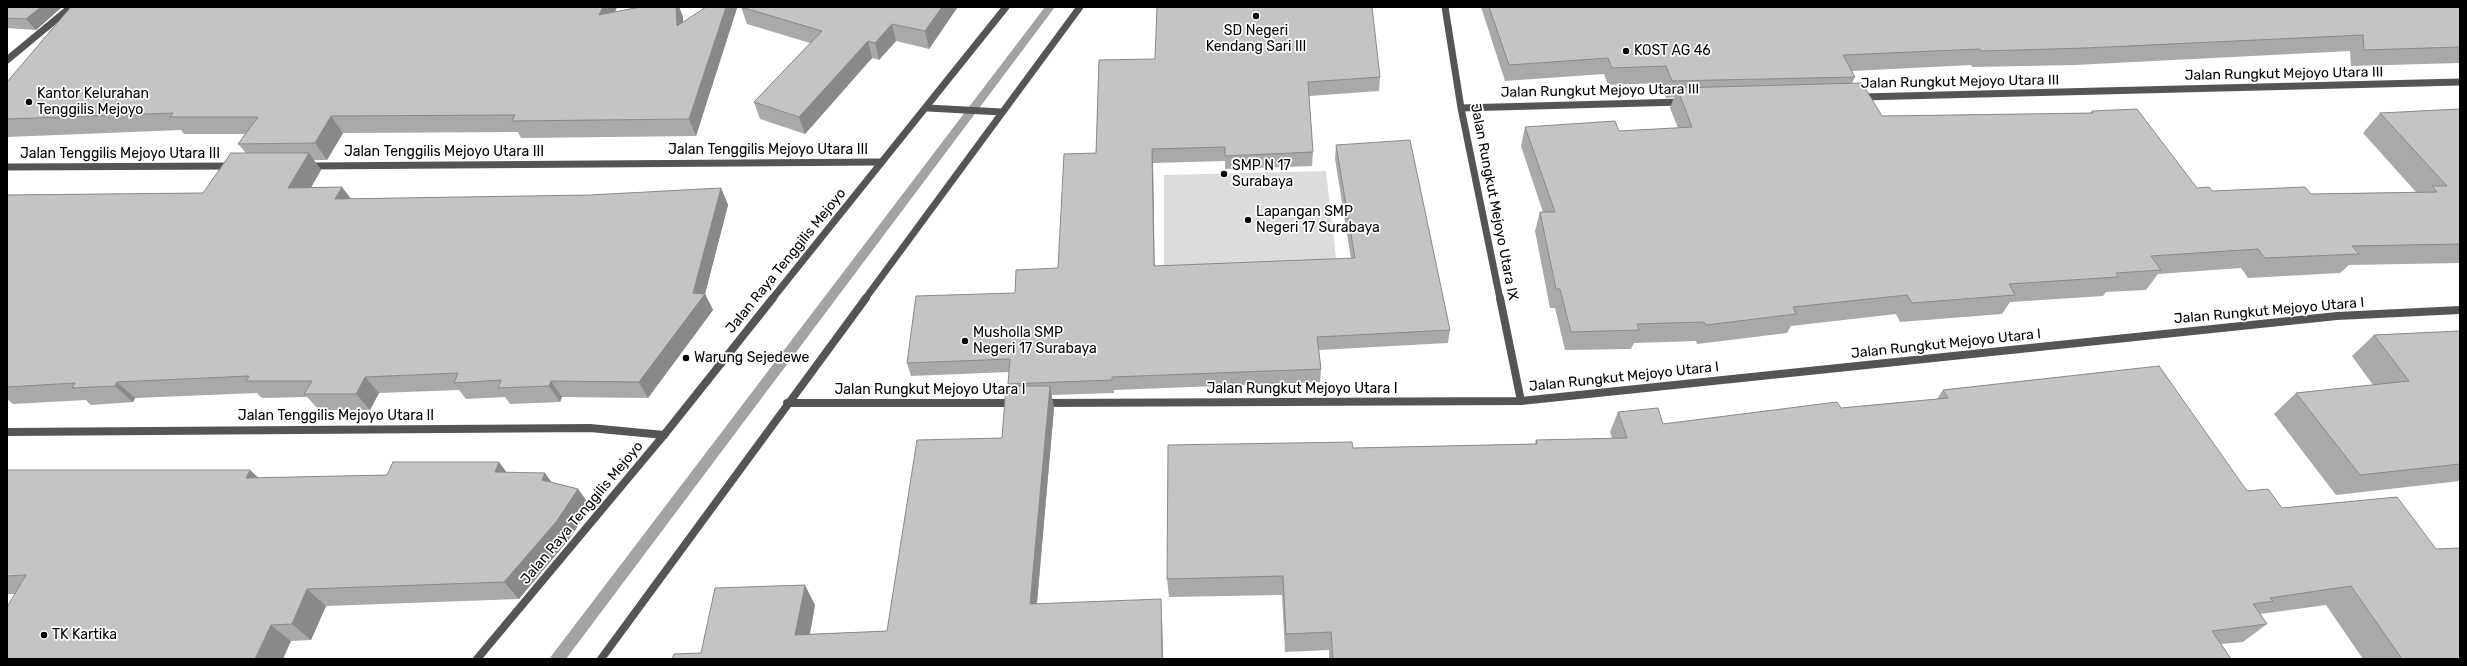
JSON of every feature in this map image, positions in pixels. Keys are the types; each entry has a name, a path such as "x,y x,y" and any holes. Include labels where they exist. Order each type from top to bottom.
{"street":[{"path":"7,60 70,7"},
{"name":"Jalan Raya Tenggilis Mejoyo","path":"477,659 664,435 881,162 928,108 1006,7"},
{"path":"601,659 787,403 1080,7"},
{"name":"Jalan Rungkut Mejoyo Utara IX","path":"1445,7 1461,108 1521,401"},
{"name":"Jalan Rungkut Mejoyo Utara III","path":"1853,98 2460,82"},
{"name":"Jalan Rungkut Mejoyo Utara III","path":"1461,108 1693,102"},
{"path":"928,108 1002,112"},
{"name":"Jalan Tenggilis Mejoyo Utara III","path":"301,166 881,162"},
{"name":"Jalan Tenggilis Mejoyo Utara III","path":"7,167 238,166"},
{"name":"Jalan Rungkut Mejoyo Utara I","path":"787,403 1521,401 2337,316 2460,310"},
{"name":"Jalan Tenggilis Mejoyo Utara II","path":"7,432 590,428 664,435"}],"shaded area":[{"name":"Lapangan SMP Negeri 17 Surabaya","path":"1326,171 1337,266 1164,270 1164,175"}],"building":[{"path":"7,7 41,7 26,19 7,18"},
{"path":"71,7 603,7 599,15 640,7 676,7 677,26 706,7 726,7 689,119 512,121 515,115 331,116 315,143 238,144 258,117 170,117 173,113 7,119 7,82"},
{"path":"741,7 942,7 925,31 892,24 875,43 868,41 799,117 754,102 822,31"},
{"path":"1157,7 1372,7 1380,77 1308,82 1313,152 1225,156 1225,147 1152,149 1154,266 1355,258 1336,145 1410,140 1450,330 1317,337 1321,369 1112,377 1112,380 1008,384 1010,359 907,363 916,296 1015,293 1016,270 1058,268 1064,154 1096,153 1099,60 1155,59"},
{"path":"1489,7 2460,7 2460,47 2364,50 2363,35 2086,48 1981,51 1980,49 1843,55 1855,77 1672,81 1666,66 1612,68 1608,58 1509,65"},
{"path":"1862,83 1882,116 2093,113 2092,111 2137,109 2197,188 2209,187 2212,191 2305,187 2311,194 2437,192 2432,186 2447,186 2380,113 2460,109 2460,244 2352,246 2359,254 2265,258 2258,249 2151,256 2161,270 2116,273 2118,277 2009,284 2015,295 1912,303 1907,295 1793,307 1796,314 1706,325 1704,322 1637,324 1639,330 1571,332 1560,289 1556,289 1540,212 1555,212 1525,127 1615,121 1619,131 1692,127 1677,88"},
{"path":"231,153 309,153 288,188 342,187 335,199 590,195 721,188 693,293 705,294 639,382 551,381 549,386 498,388 501,380 454,383 458,373 365,377 356,394 304,394 312,381 246,381 249,376 117,382 115,386 72,388 75,383 7,387 7,195 203,193"},
{"path":"2460,331 2460,464 2360,475 2296,393 2409,381 2374,335"},
{"path":"2159,366 2247,491 2268,489 2282,508 2397,497 2436,549 2460,548 2460,659 2402,659 2351,586 2270,598 2273,601 2253,604 2267,624 2212,631 2231,659 1333,659 1331,632 1286,634 1283,576 1167,579 1168,445 1352,442 1353,448 1537,444 1536,440 1627,438 1618,412 1658,408 1663,424 1837,402 1841,408 1948,398 1943,390"},
{"path":"1006,386 1050,386 1030,604 1161,599 1162,659 672,659 674,654 701,653 715,588 805,585 795,635 887,631 917,440 1002,438"},
{"path":"393,462 499,462 495,472 545,473 542,480 578,489 556,522 504,582 307,589 292,624 271,625 255,659 7,659 7,607 26,575 7,576 7,470 250,470 246,478 387,475"}],"waterway":[{"path":"557,659 1050,7"}],"place":[{"name":"SD Negeri Kendang Sari III","path":"1256,16"},
{"name":"KOST AG 46","path":"1626,51"},
{"name":"Kantor Kelurahan Tenggilis Mejoyo","path":"29,102"},
{"name":"SMP N 17 Surabaya","path":"1224,174"},
{"name":"Lapangan SMP Negeri 17 Surabaya","path":"1248,220"},
{"name":"Musholla SMP Negeri 17 Surabaya","path":"965,341"},
{"name":"Warung Sejedewe","path":"686,358"},
{"name":"TK Kartika","path":"44,635"}]}
